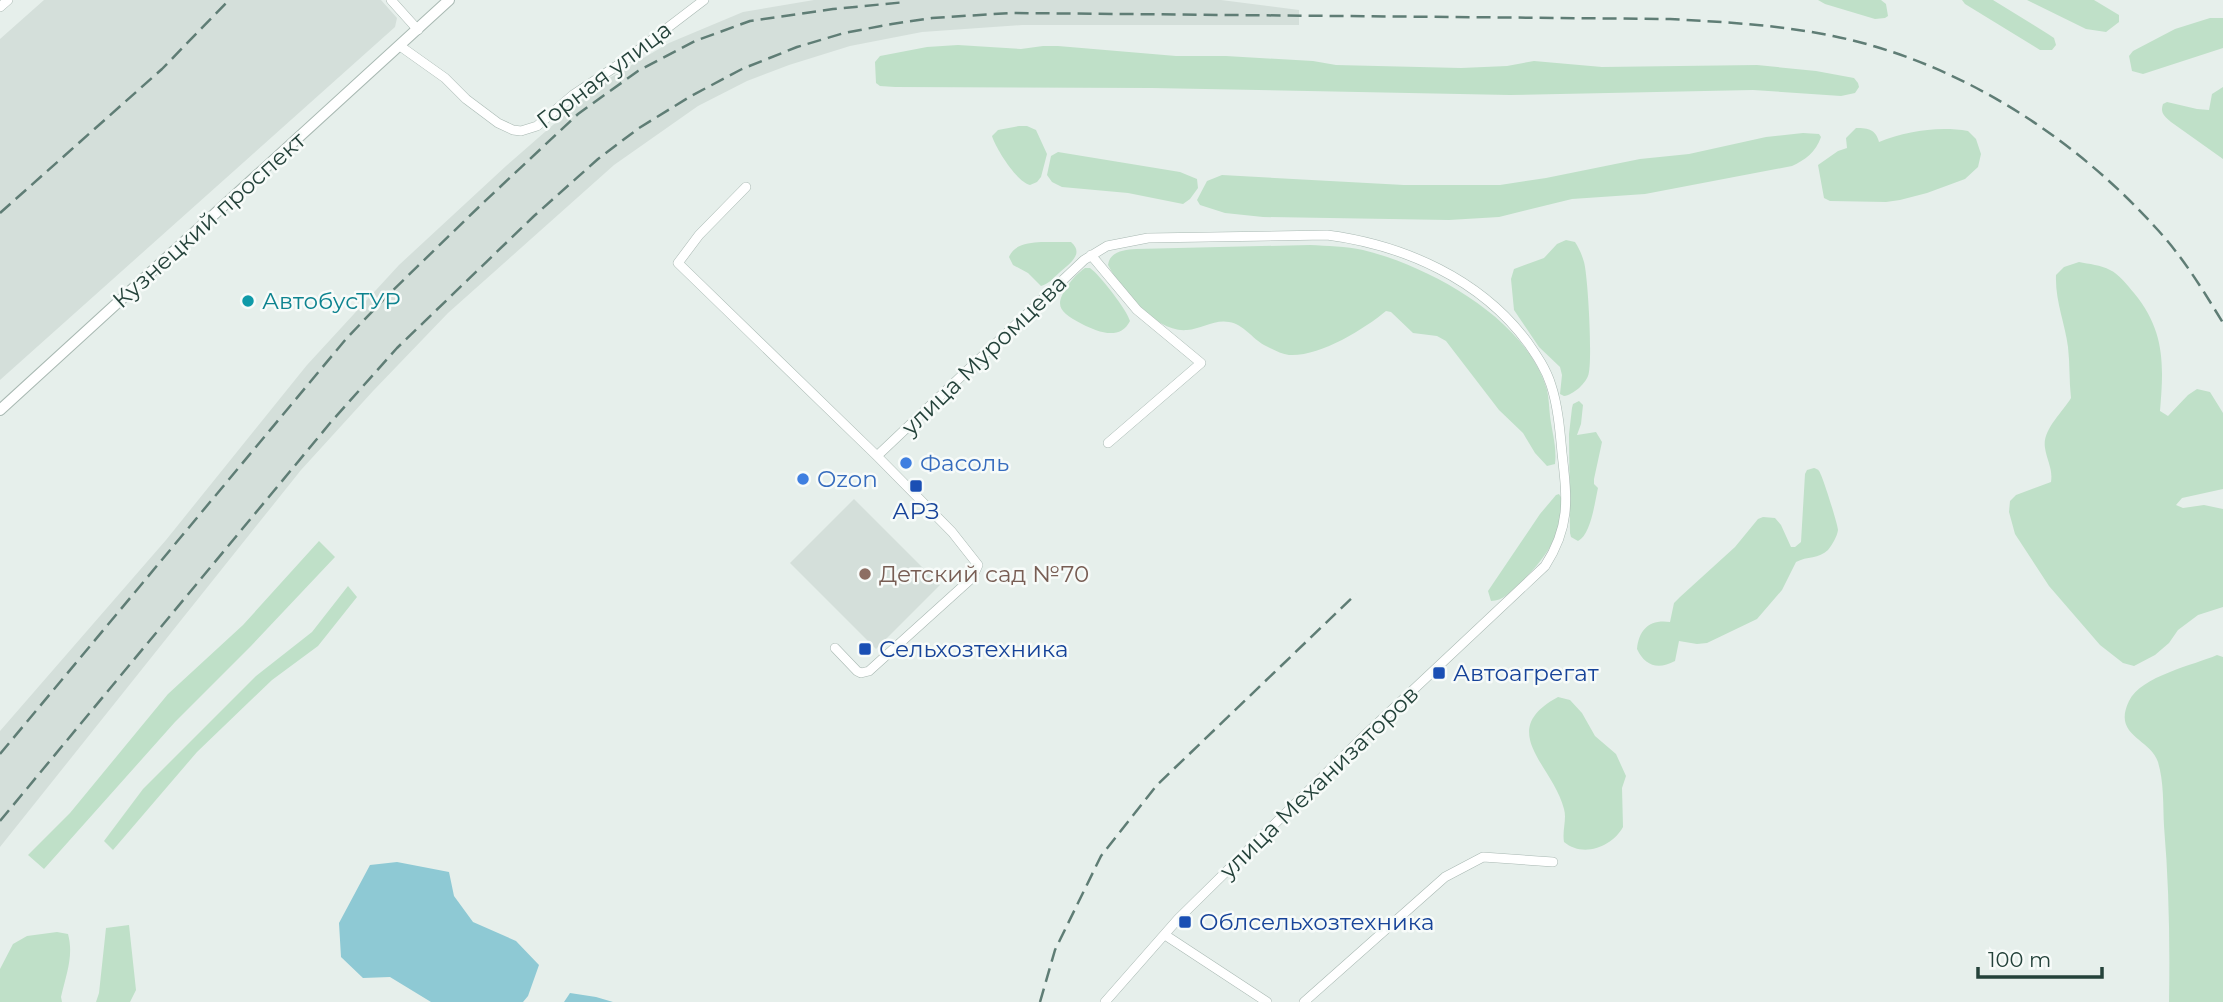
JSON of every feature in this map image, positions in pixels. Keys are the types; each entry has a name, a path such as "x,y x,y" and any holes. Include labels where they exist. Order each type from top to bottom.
{"street":[{"path":"0,7 8,0"},
{"path":"391,0 418,30"},
{"name":"Кузнецкий проспект","path":"0,410 449,0"},
{"name":"Горная улица","path":"400,46 445,78 466,99 498,123 521,131 537,126 586,85 624,61 704,0"},
{"path":"746,187 699,235 678,263 877,456 967,550 978,565 977,571 893,651 865,673 857,671 835,648"},
{"name":"улица Механизаторов","path":"1091,255 1117,243 1147,238 1327,235 1388,249 1437,268 1460,279 1496,306 1537,355 1551,385 1565,479 1565,521 1559,542 1545,566 1363,737 1165,934 1105,1002"},
{"path":"1091,255 1137,310 1201,363 1108,443"},
{"name":"улица Муромцева","path":"877,456 1091,255"},
{"path":"1304,1002 1445,877 1483,857 1553,862"},
{"path":"1165,934 1267,1002"}],"shaded area":[{"path":"44,0 381,0 397,18 395,27 0,380 0,39"},
{"path":"814,0 1221,0 1299,10 1299,25 1022,25 922,32 850,46 789,65 747,81 698,106 614,165 448,313 373,391 301,470 0,847 0,731 166,540 307,365 399,265 601,83 669,43 743,12"},
{"name":"Детский сад №70","path":"854,499 940,585 876,649 790,563"}],"green space":[{"path":"1818,0 1881,0 1886,4 1888,16 1875,19"},
{"path":"1962,0 1993,0 2054,38 2056,45 2052,50 2040,50"},
{"path":"2027,0 2094,0 2119,15 2119,22 2106,32 2086,29"},
{"path":"2210,18 2223,18 2223,48 2143,74 2132,71 2129,56 2133,51 2175,29"},
{"path":"958,45 1021,49 1058,46 1176,56 1313,61 1336,65 1461,68 1507,66 1534,61 1602,67 1757,65 1854,78 1859,87 1855,93 1841,96 1753,90 1510,95 1152,88 895,87 880,86 876,83 875,62 880,56 927,47"},
{"path":"2223,87 2223,159 2171,122 2162,110 2163,104 2167,102 2209,110 2212,94"},
{"path":"1019,126 1036,130 1047,154 1041,177 1030,185 1013,172 992,136 998,130"},
{"path":"1856,128 1871,130 1879,142 1923,131 1968,131 1976,139 1981,154 1978,167 1965,179 1900,200 1830,201 1824,198 1818,165 1847,148 1846,138"},
{"path":"1819,134 1821,137 1810,155 1792,166 1645,194 1572,199 1499,217 1449,220 1263,217 1225,213 1200,205 1197,200 1207,181 1222,175 1404,185 1500,185 1640,159 1689,154 1766,137"},
{"path":"1058,152 1180,172 1197,179 1198,188 1183,204 1128,193 1062,187 1052,182 1047,175 1051,156"},
{"path":"1566,240 1575,242 1586,270 1590,356 1588,376 1575,391 1564,396 1560,394 1560,367 1539,347 1514,310 1511,279 1514,269 1544,258 1557,244"},
{"path":"1041,242 1071,242 1075,246 1076,255 1049,282 1041,286 1028,273 1013,265 1009,257 1018,247"},
{"path":"1310,245 1357,249 1417,269 1472,299 1497,319 1519,340 1536,364 1547,390 1555,464 1547,466 1535,453 1523,433 1499,410 1446,341 1437,336 1413,333 1391,312 1386,311 1353,334 1327,347 1314,352 1289,355 1264,345 1239,326 1229,322 1187,330 1163,325 1141,308 1121,286 1108,265 1115,254 1131,249"},
{"path":"2079,262 2103,267 2117,274 2134,293 2152,321 2162,363 2160,411 2168,416 2197,389 2210,392 2223,413 2223,489 2182,498 2176,505 2183,508 2204,505 2223,509 2223,607 2198,615 2178,630 2169,643 2155,655 2134,666 2123,663 2100,645 2049,586 2015,534 2009,512 2010,501 2016,495 2051,482 2045,441 2050,428 2071,398 2068,347 2057,294 2056,275 2064,267"},
{"path":"1085,268 1090,268 1100,278 1128,316 1130,321 1121,331 1108,333 1095,330 1068,316 1061,308 1064,292 1074,277"},
{"path":"1579,401 1583,405 1577,435 1596,432 1602,442 1594,479 1598,488 1594,509 1586,532 1578,541 1571,537 1570,533 1569,434 1573,404"},
{"path":"1807,470 1819,470 1838,530 1828,550 1821,555 1796,562 1782,590 1757,619 1707,643 1679,641 1675,661 1658,666 1648,663 1637,649 1643,631 1657,622 1670,622 1674,603 1735,547 1758,519 1775,518 1791,547 1801,542 1805,474"},
{"path":"1559,494 1562,504 1559,526 1546,553 1509,593 1491,601 1488,591 1540,514"},
{"path":"319,541 335,557 175,722 44,869 28,855 70,813 168,694 243,625"},
{"path":"348,586 357,597 318,646 272,680 197,752 113,850 104,841 143,789 256,676 312,632"},
{"path":"2217,655 2223,657 2223,1002 2169,1002 2168,892 2161,777 2154,754 2129,729 2125,722 2125,713 2135,692 2156,678"},
{"path":"1558,697 1570,700 1582,713 1595,736 1616,754 1626,776 1622,788 1623,827 1605,845 1588,850 1572,847 1564,842 1564,809 1529,736 1531,723 1540,710"},
{"path":"129,925 136,990 130,1002 96,1002 106,928"},
{"path":"57,932 68,934 70,942 70,958 62,1002 0,1002 0,969 13,944 27,936"}],"water":[{"path":"397,862 449,872 454,896 473,922 516,941 539,965 528,996 523,1002 431,1002 390,977 363,978 341,957 339,923 370,865"},
{"path":"570,993 596,997 613,1002 564,1002"}],"railway":[{"path":"0,213 162,69 229,0"},
{"path":"0,754 346,339 388,295 578,114 638,71 695,41 750,21 906,2"},
{"path":"0,821 331,422 397,348 534,216 598,159 639,128 691,96 742,69 797,47 844,33 932,18 1011,13 1670,19 1772,27 1833,36 1924,63 2009,106 2049,133 2087,162 2156,228 2184,262 2223,323"},
{"path":"1040,1002 1055,950 1101,856 1157,785 1356,594"}],"place":[{"name":"АвтобусТУР","path":"248,301"},
{"name":"Фасоль","path":"906,463"},
{"name":"Ozon","path":"803,479"},
{"name":"АРЗ","path":"916,486"},
{"name":"Детский сад №70","path":"865,574"},
{"name":"Сельхозтехника","path":"865,649"},
{"name":"Автоагрегат","path":"1439,673"},
{"name":"Облсельхозтехника","path":"1185,922"}]}
